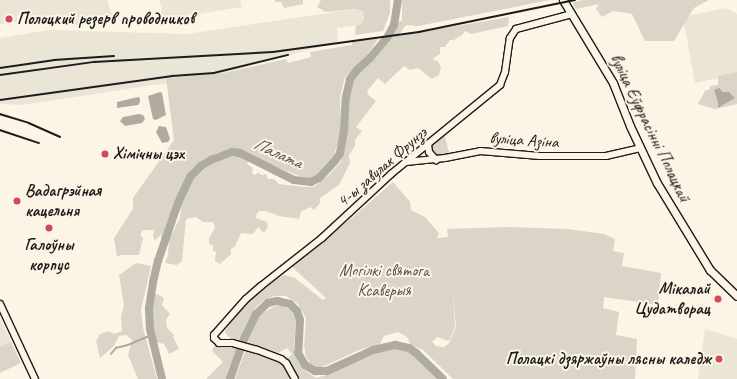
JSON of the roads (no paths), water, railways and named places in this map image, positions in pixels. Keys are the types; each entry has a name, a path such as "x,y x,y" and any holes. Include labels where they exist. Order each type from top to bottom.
{"main road":[{"name":"вуліца Еўфрасінні Полацкай","path":"563,0 613,83 640,148 657,183 710,270 737,296"}],"street":[{"name":"4-ы завулак Фрунзэ","path":"295,379 286,363 281,359 232,343 216,342 214,335 261,286 322,238 406,162 500,85 506,72 510,38 516,29 572,14"},
{"path":"428,144 429,152 436,160"},
{"name":"вуліца Азіна","path":"406,162 436,160 480,151 540,156 606,156 640,148"},
{"path":"0,304 35,379"}],"waterway":[{"name":"Палата","path":"162,379 150,329 149,308 158,261 178,203 190,177 201,166 211,160 232,152 240,153 294,180 311,182 319,178 335,161 340,153 344,130 346,97 350,79 387,38 394,25 398,0"},
{"name":"Палата","path":"230,379 244,339 256,314 268,303 277,301 290,304 297,311 300,320 298,353 305,365 315,371 327,371 373,350 395,345 409,348 443,379"},
{"path":"111,354 116,348 128,345 151,335"}],"railway":[{"path":"0,75 94,62 273,52 419,32 575,0"},
{"path":"0,100 172,76 214,73 288,55"},
{"path":"0,68 54,60 114,56"},
{"path":"0,114 29,123 60,137"},
{"path":"0,130 39,143"}],"place":[{"name":"Полоцкий резерв проводников","path":"9,19"},
{"name":"Хімічны цэх","path":"105,154"},
{"name":"Вадагрэйная кацельня","path":"17,201"},
{"name":"Галоўны корпус","path":"49,228"},
{"name":"Мікалай Цудатворац","path":"718,299"},
{"name":"Полацкі дзяржаўны лясны каледж","path":"719,359"}],"park label":[{"name":"Могілкі святога Ксаверыя","path":"384,281"}]}
